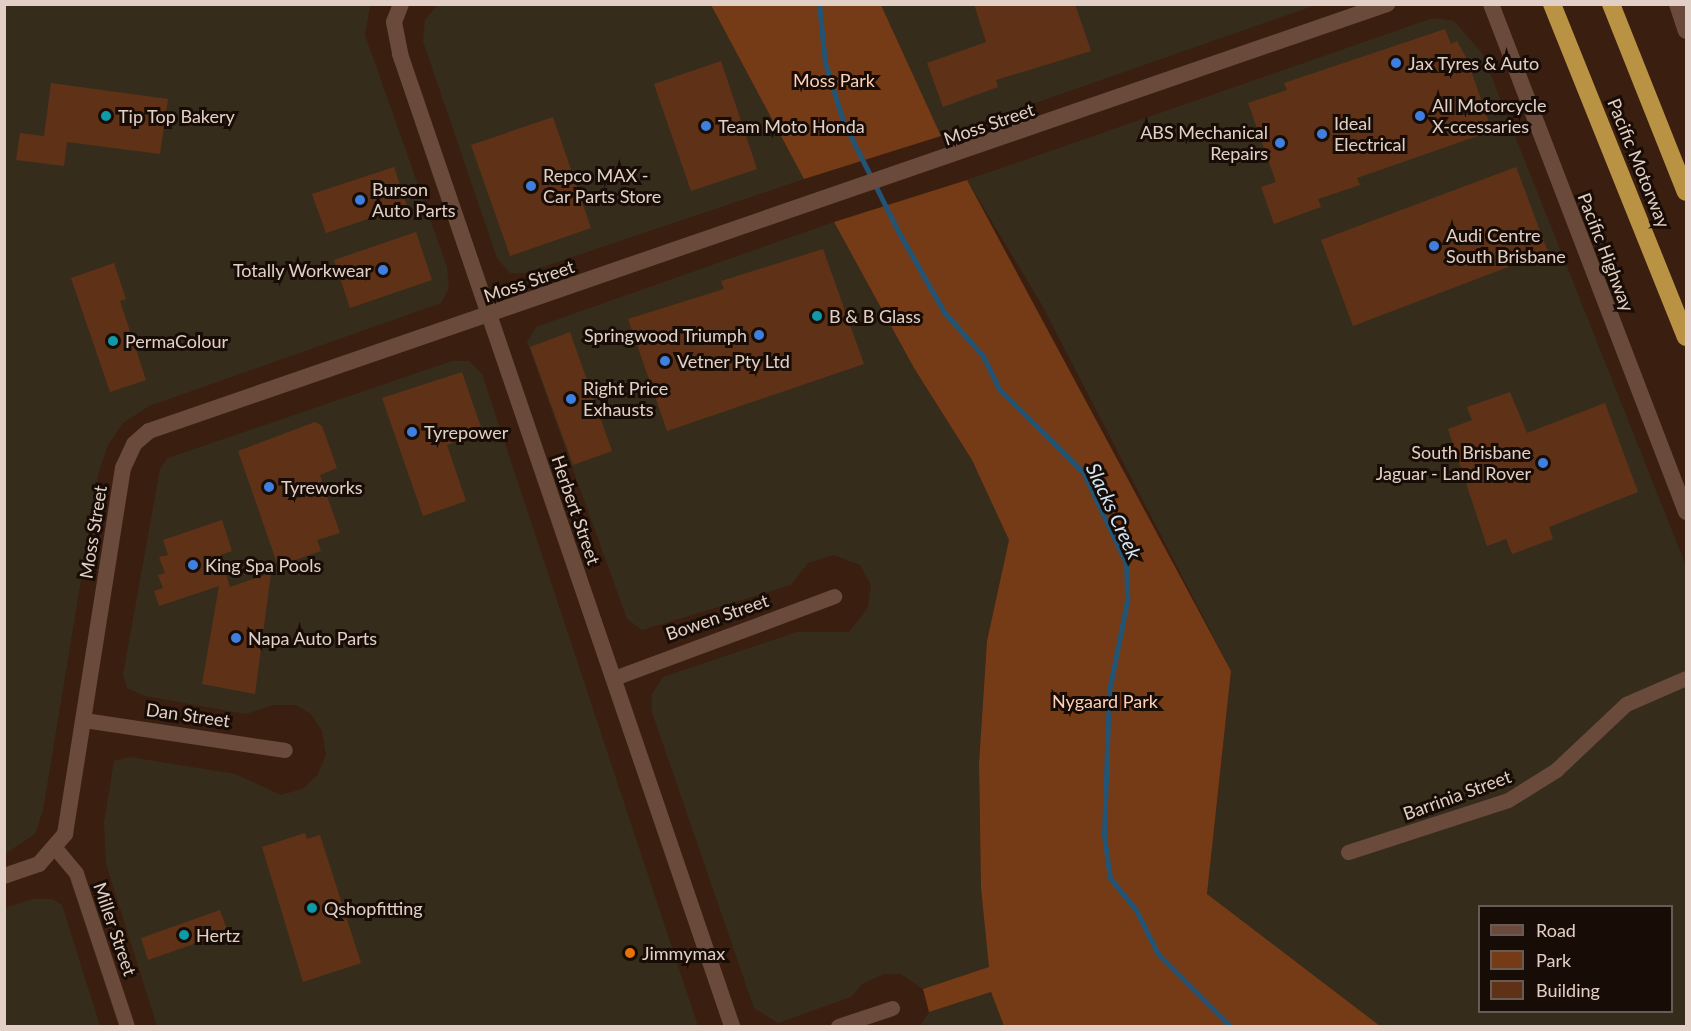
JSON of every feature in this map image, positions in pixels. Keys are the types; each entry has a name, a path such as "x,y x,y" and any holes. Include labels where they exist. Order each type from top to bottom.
{"highway":[{"name":"Pacific Motorway","path":"1552,4 1686,337"},
{"name":"Pacific Motorway","path":"1611,4 1686,192"}],"street":[{"name":"Herbert Street","path":"401,4 394,22 400,54 487,316 614,678 732,1026"},
{"name":"Moss Street","path":"56,849 73,800 123,468 141,437 158,427 835,197 1387,4"},
{"name":"Pacific Highway","path":"1491,4 1686,512"},
{"path":"1677,4 1686,31"},
{"name":"Bowen Street","path":"614,678 834,596"},
{"name":"Barrinia Street","path":"1348,852 1508,800 1556,770 1626,704 1686,678"},
{"name":"Dan Street","path":"84,720 285,750"},
{"path":"4,876 39,864 56,849"},
{"name":"Miller Street","path":"56,849 76,873 127,1026"},
{"path":"838,1026 892,1008"}],"shaded area":[{"path":"4,5 370,5 365,35 447,267 449,288 441,303 149,406 123,423 108,445 99,471 43,810 35,834 5,854"},
{"path":"437,5 711,5 804,179 525,273 510,273 497,258 423,41 425,20"},
{"path":"881,5 1316,5 941,136"},
{"path":"1433,18 1454,21 1482,53 1686,566 1686,1026 1380,1026 1207,894 1231,671 1042,305 967,180"},
{"path":"834,222 914,368 972,460 1009,540 987,641 979,763 981,888 990,967 923,989 901,974 884,974 862,984 851,997 778,1023 754,1008 652,712 652,694 663,677 797,632 849,632 868,608 871,585 860,565 834,555 808,563 791,585 642,630 627,619 527,342 536,327"},
{"path":"452,361 469,361 482,374 698,1026 157,1026 106,864 104,823 114,761 130,757 235,774 281,795 302,789 317,776 326,755 322,731 311,714 296,705 274,705 246,714 145,696 127,688 123,675 160,469 168,458"},
{"path":"32,899 52,899 62,905 100,1026 5,1026 5,908"},
{"path":"991,992 1004,1026 920,1026 929,1012"}],"green space":[{"name":"Moss Park","path":"711,5 881,5 941,136 804,179"},
{"name":"Nygaard Park","path":"967,180 1231,671 1207,894 1380,1026 1004,1026 991,992 929,1012 923,989 989,967 981,888 979,763 987,641 1009,540 972,460 914,368 834,222"}],"building":[{"path":"974,4 1075,4 1091,51 996,80 998,87 943,107 927,63 986,42"},
{"path":"1445,29 1451,44 1457,41 1467,59 1492,131 1357,178 1360,185 1318,199 1321,207 1274,224 1261,187 1276,182 1248,103 1287,90 1284,83"},
{"name":"Team Moto Honda","path":"721,61 757,169 691,191 654,84"},
{"name":"Tip Top Bakery","path":"51,83 168,99 160,154 67,142 64,166 16,160 20,133 44,136"},
{"name":"Repco MAX - Car Parts Store","path":"553,117 591,228 510,256 471,145"},
{"name":"Burson Auto Parts","path":"394,167 407,206 326,233 312,194"},
{"name":"Audi Centre South Brisbane","path":"1516,167 1548,252 1353,326 1321,240"},
{"name":"Totally Workwear","path":"416,232 432,280 350,308 334,260"},
{"path":"823,249 864,364 667,431 628,319 724,289 721,281"},
{"name":"PermaColour","path":"114,263 126,299 120,301 146,380 110,392 71,278"},
{"name":"Right Price Exhausts","path":"570,332 612,451 573,465 530,347"},
{"path":"462,372 483,433 447,445 466,501 423,516 382,398"},
{"name":"South Brisbane Jaguar - Land Rover","path":"1510,392 1527,433 1605,403 1638,492 1549,527 1553,539 1512,554 1506,539 1487,546 1448,429 1472,420 1467,407"},
{"path":"315,422 322,426 337,468 320,475 340,533 317,540 321,551 278,566 238,451"},
{"path":"222,520 232,551 220,555 230,587 271,573 255,694 202,684 219,586 159,606 154,591 163,588 158,575 165,573 159,557 168,555 163,540"},
{"name":"Qshopfitting","path":"305,833 307,839 320,835 361,963 303,982 262,847"},
{"name":"Hertz","path":"220,910 228,932 148,960 141,938"}],"waterway":[{"name":"Slacks Creek","path":"819,4 825,63 843,121 899,233 944,312 983,356 999,389 1083,472 1126,563 1127,601 1109,691 1104,835 1110,878 1136,910 1158,954 1230,1026"}],"place":[{"name":"Jax Tyres & Auto","path":"1396,63"},
{"name":"Tip Top Bakery","path":"106,116"},
{"name":"All Motorcycle X-ccessaries","path":"1420,116"},
{"name":"Team Moto Honda","path":"706,126"},
{"name":"Ideal Electrical","path":"1322,134"},
{"name":"ABS Mechanical Repairs","path":"1280,143"},
{"name":"Repco MAX - Car Parts Store","path":"531,186"},
{"name":"Burson Auto Parts","path":"360,200"},
{"name":"Audi Centre South Brisbane","path":"1434,246"},
{"name":"Totally Workwear","path":"383,270"},
{"name":"B & B Glass","path":"817,316"},
{"name":"Springwood Triumph","path":"759,335"},
{"name":"PermaColour","path":"113,341"},
{"name":"Vetner Pty Ltd","path":"665,361"},
{"name":"Right Price Exhausts","path":"571,399"},
{"name":"Tyrepower","path":"412,432"},
{"name":"South Brisbane Jaguar - Land Rover","path":"1543,463"},
{"name":"Tyreworks","path":"269,487"},
{"name":"King Spa Pools","path":"193,565"},
{"name":"Napa Auto Parts","path":"236,638"},
{"name":"Qshopfitting","path":"312,908"},
{"name":"Hertz","path":"184,935"},
{"name":"Jimmymax","path":"630,953"}]}
